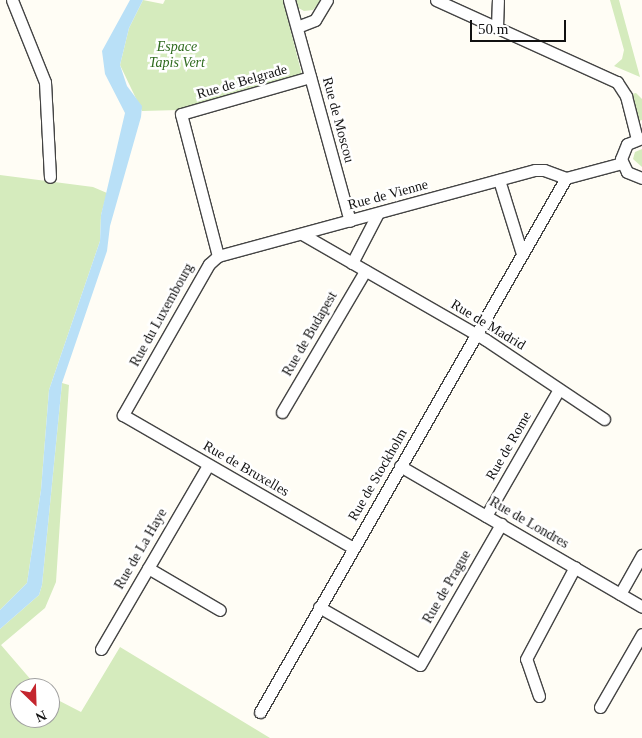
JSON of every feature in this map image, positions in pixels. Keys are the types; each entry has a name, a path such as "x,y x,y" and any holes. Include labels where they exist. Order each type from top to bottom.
{"street":[{"path":"12,0 45,82 50,177"},
{"name":"Rue de Moscou","path":"289,0 350,221"},
{"path":"296,27 315,20 327,0"},
{"path":"436,0 617,82 626,96 639,138 624,147 622,163 630,175 642,178"},
{"path":"497,27 498,0"},
{"name":"Rue de Belgrade","path":"218,256 181,114 310,78"},
{"path":"566,178 622,163"},
{"name":"Rue de Vienne","path":"218,256 499,180 544,170 566,178"},
{"name":"Rue de Stockholm","path":"260,712 566,178"},
{"path":"499,180 522,254"},
{"path":"352,263 378,213"},
{"name":"Rue de Madrid","path":"302,234 476,335 553,382 558,390 604,418"},
{"name":"Rue du Luxembourg","path":"123,415 210,261 218,256"},
{"name":"Rue de Budapest","path":"282,412 364,271"},
{"name":"Rue de Rome","path":"486,516 558,390"},
{"name":"Rue de Bruxelles","path":"123,415 353,548"},
{"name":"Rue de La Haye","path":"101,649 208,465"},
{"name":"Rue de Londres","path":"400,466 642,607"},
{"name":"Rue de Prague","path":"319,608 420,665 501,524"},
{"path":"620,594 642,555"},
{"path":"539,696 526,659 575,567"},
{"path":"148,568 220,610"},
{"path":"600,707 642,634"}],"green space":[{"name":"Espace Tapis Vert","path":"143,0 163,4 165,0 283,0 302,75 179,110 142,111 120,65 129,28"},
{"path":"293,0 322,0 313,10 304,11 295,6"},
{"path":"610,0 619,0 640,77 614,66 622,59 624,50"},
{"path":"636,93 642,99 642,120 639,121 632,94"},
{"path":"642,149 642,167 633,159 635,152"},
{"path":"0,175 93,187 107,193 101,215 100,241 49,390 41,490 27,583 0,610"},
{"path":"62,383 69,385 56,582 45,608 1,645 29,678 10,678 10,728 60,728 60,701 81,712 120,647 270,738 0,738 0,629 39,595 42,585"}],"water":[{"path":"130,0 143,0 129,28 120,65 127,86 142,106 141,117 110,226 107,251 62,383 42,585 39,595 0,629 0,610 27,583 41,490 49,390 100,241 101,215 125,113 105,74 102,51"}]}
